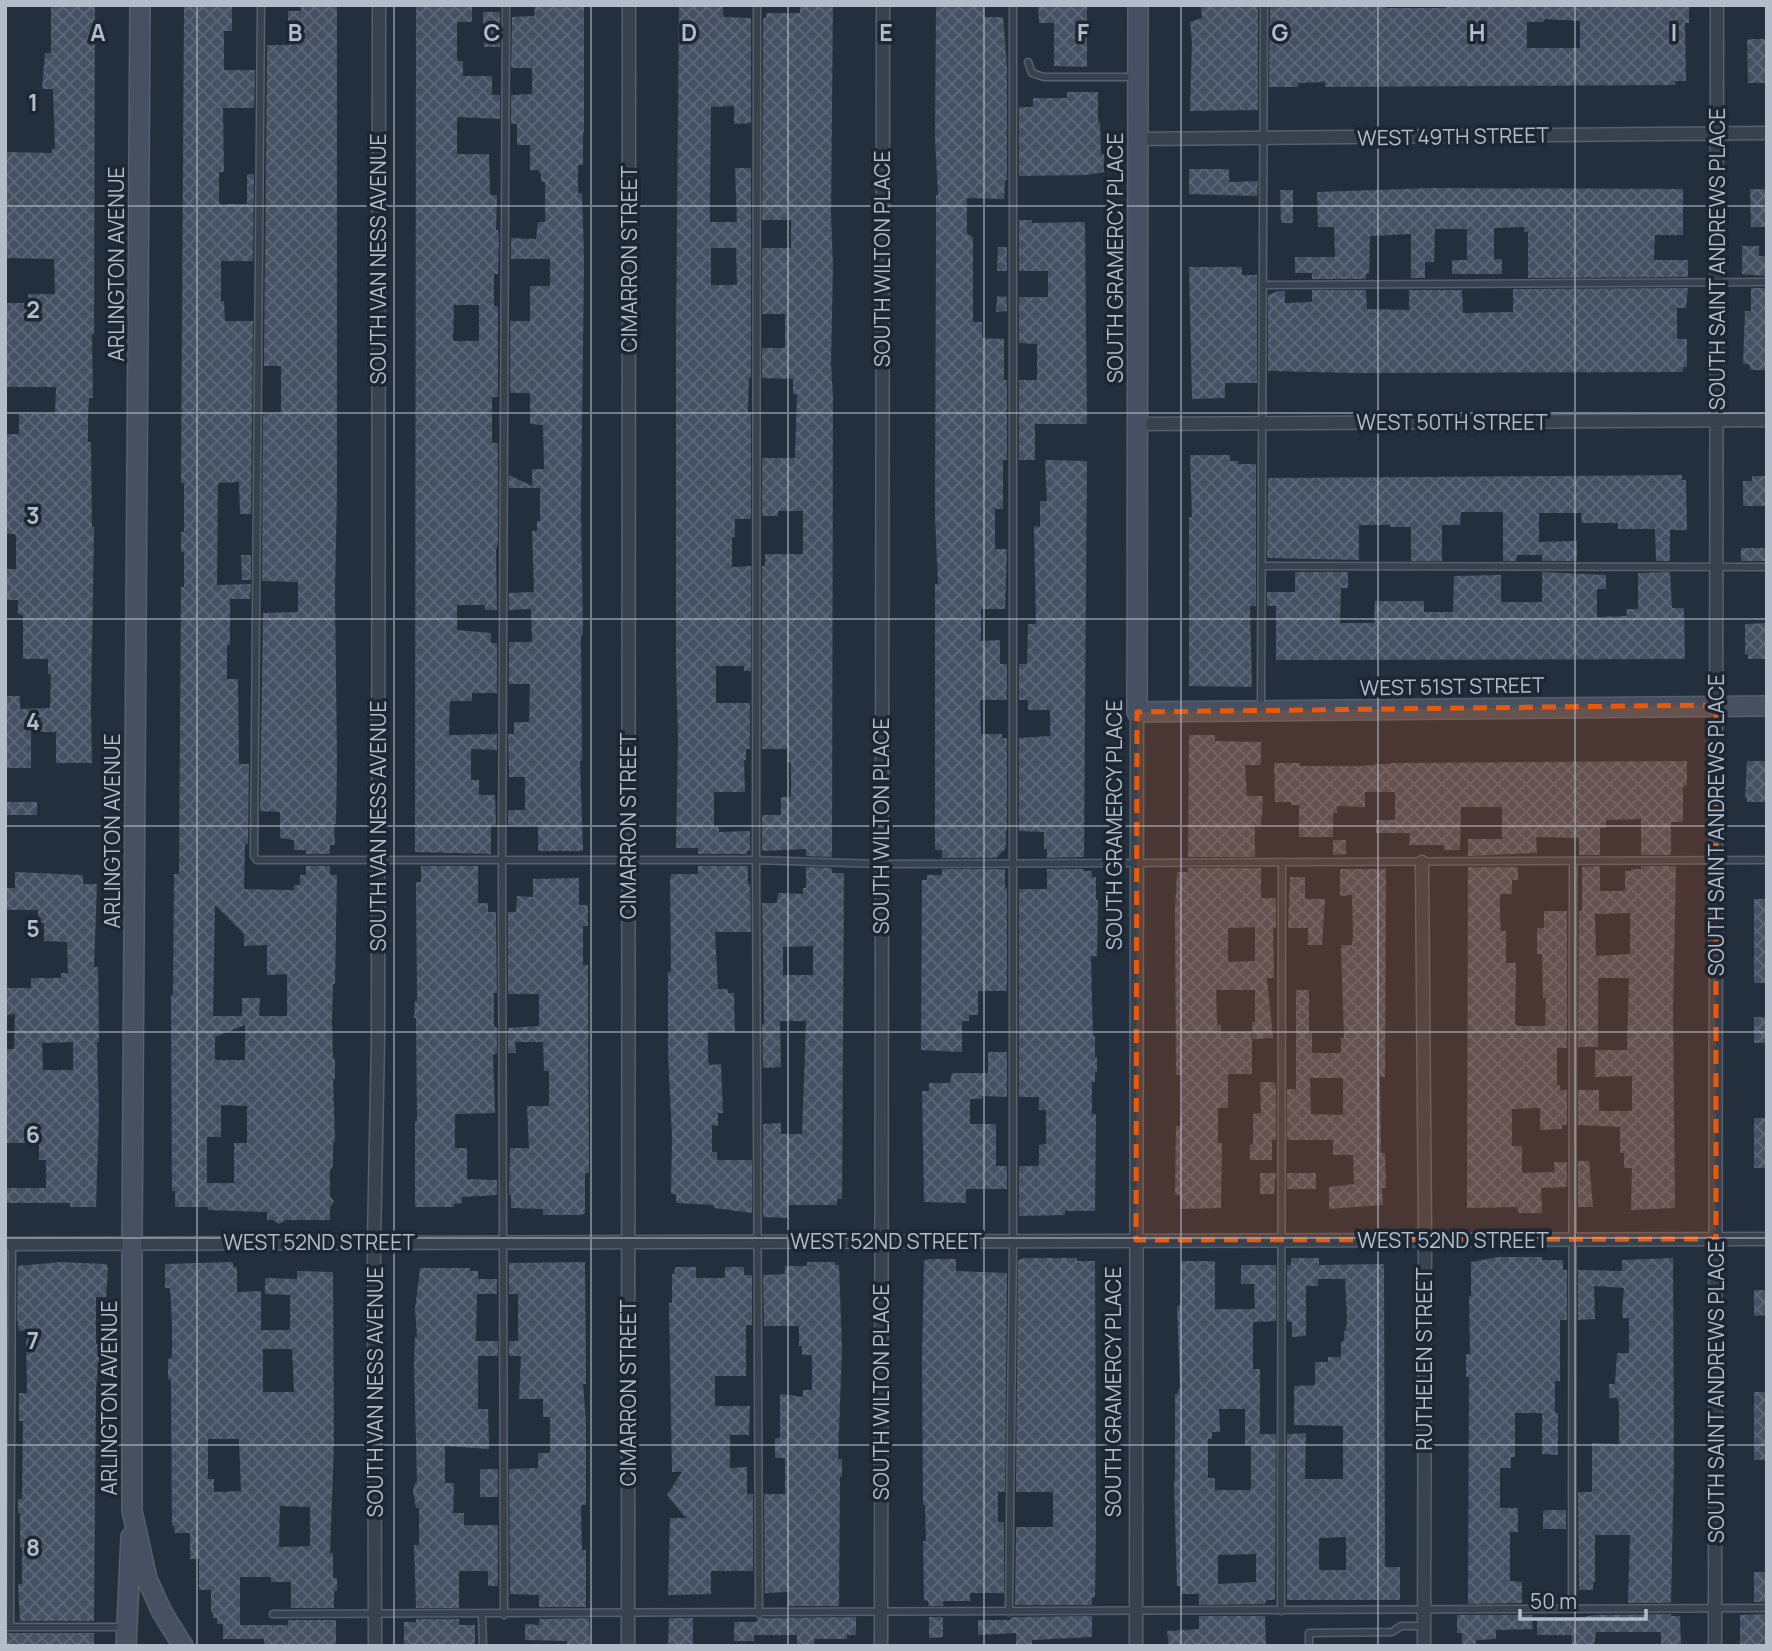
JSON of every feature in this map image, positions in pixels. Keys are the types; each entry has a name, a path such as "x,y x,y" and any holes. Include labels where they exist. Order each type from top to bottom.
{"main road":[{"name":"ARLINGTON AVENUE","path":"140,5 132,1511 147,1579 162,1612 183,1646"},
{"name":"SOUTH GRAMERCY PLACE","path":"1137,712 1139,5"},
{"name":"WEST 51ST STREET","path":"1137,712 1767,706"},
{"path":"126,1636 132,1511"}],"street":[{"name":"SOUTH VAN NESS AVENUE","path":"375,1646 379,5"},
{"name":"CIMARRON STREET","path":"628,1646 629,5"},
{"name":"SOUTH WILTON PLACE","path":"881,1646 883,5"},
{"name":"SOUTH SAINT ANDREWS PLACE","path":"1715,1646 1717,5"},
{"name":"WEST 49TH STREET","path":"1138,139 1767,133"},
{"name":"WEST 50TH STREET","path":"1138,424 1767,420"},
{"name":"SOUTH GRAMERCY PLACE","path":"1136,1646 1137,712"},
{"name":"RUTHELEN STREET","path":"1422,862 1425,1240 1423,1646"},
{"name":"WEST 52ND STREET","path":"9,1244 1767,1239"}],"lane":[{"path":"261,5 254,856 260,862 756,860 881,864 1767,860"},
{"path":"504,1615 502,862 506,5"},
{"path":"757,5 759,1614"},
{"path":"1010,1612 1013,1241 1013,5"},
{"path":"1261,711 1264,5"},
{"path":"1028,62 1032,73 1044,77 1138,77"},
{"path":"1264,285 1767,282"},
{"path":"1262,566 1767,567"},
{"path":"1572,1609 1573,861"},
{"path":"1281,1611 1282,862"},
{"path":"9,1244 7,1627 126,1636"},
{"path":"273,1614 1767,1608"},
{"path":"482,1615 482,1646"},
{"path":"1308,1646 1309,1633 1392,1632 1401,1626 1423,1626"}],"highlighted area":[{"path":"1716,705 1716,1239 1136,1240 1137,712"}],"building":[{"path":"51,5 95,5 93,398 89,398 88,415 94,527 92,763 56,763 56,732 31,732 31,768 5,768 5,696 20,696 20,709 50,708 51,674 48,674 48,659 23,659 23,615 18,614 18,600 5,600 5,569 16,569 16,538 15,534 5,534 5,434 19,434 19,414 55,414 56,387 5,387 5,303 28,303 28,294 55,294 54,259 5,258 5,152 52,153 52,149 55,149 53,89 42,89 45,53 51,53"},
{"path":"184,5 232,5 232,31 224,31 224,70 255,70 254,108 223,108 224,172 219,172 219,203 247,204 247,174 254,174 253,261 221,261 221,301 224,301 225,321 253,321 251,514 240,514 239,482 218,483 217,585 251,584 250,599 230,599 230,645 227,645 227,679 238,679 239,764 249,764 248,844 245,844 244,889 294,890 294,885 300,885 300,875 306,875 306,866 330,866 330,875 337,875 332,1021 335,1142 333,1166 330,1170 330,1197 334,1201 330,1208 330,1220 286,1220 279,1224 267,1220 267,1212 175,1207 175,1191 172,1191 171,995 174,874 179,874 181,587 184,587 181,532 184,532 184,483 181,483","holes":["215,905 244,934 244,946 267,945 267,975 287,974 287,1016 259,1016 260,998 242,998 242,1016 213,1016","245,1025 245,1060 215,1060 215,1037","221,1105 247,1106 247,1143 234,1143 234,1183 207,1183 207,1137 221,1137"]},
{"path":"301,5 337,7 337,763 335,845 330,845 330,854 306,854 306,850 294,850 294,840 280,838 280,812 260,811 263,613 298,612 298,582 262,581 263,414 281,414 281,366 264,366 267,45 288,45 288,11 301,11"},
{"path":"416,5 472,5 472,22 457,22 457,61 463,61 463,76 492,76 492,95 500,95 500,119 457,117 457,154 489,154 490,195 497,195 496,230 499,238 498,274 494,274 494,306 498,306 498,397 492,397 492,443 498,443 497,610 485,610 485,605 457,605 457,630 491,633 491,643 497,643 497,693 472,693 472,701 450,701 449,735 497,734 497,750 471,749 471,780 479,780 479,795 495,795 496,825 491,825 491,854 415,852","holes":["454,305 479,305 479,341 453,341"]},
{"path":"535,5 584,5 583,165 578,165 578,193 582,193 584,260 580,761 583,851 538,851 538,825 508,825 508,810 525,810 525,777 509,777 508,734 514,734 514,722 529,722 530,684 509,684 509,642 532,642 531,609 509,610 509,593 534,592 532,531 537,531 537,521 540,521 540,488 509,488 509,475 532,486 532,469 544,469 543,425 530,424 530,393 510,393 510,321 530,321 530,286 550,286 550,259 511,259 511,238 536,239 538,222 545,222 545,182 541,182 539,170 530,170 530,145 517,145 517,124 511,124 511,95 532,94 532,68 511,68 512,17 534,16"},
{"path":"679,5 722,5 724,17 751,18 751,123 734,124 734,106 711,107 710,222 737,222 735,168 751,168 751,378 748,412 751,412 751,519 735,519 732,567 751,566 751,671 744,671 744,666 716,666 716,703 750,703 750,749 746,749 744,760 745,792 714,792 714,827 719,827 719,832 750,831 750,851 747,851 747,854 698,854 698,848 676,848","holes":["711,248 736,248 737,285 711,285"]},
{"path":"800,5 833,5 832,857 806,856 806,849 762,851 762,815 781,815 781,797 791,797 791,762 787,762 787,749 762,749 762,566 765,566 765,554 803,554 803,511 778,511 778,516 762,516 762,458 795,458 797,394 793,394 793,379 762,378 762,348 785,348 785,314 762,314 762,248 791,248 791,220 762,220 763,18 766,18 766,13 800,13"},
{"path":"936,5 984,5 984,17 1003,17 1007,67 1007,180 1004,199 967,198 967,234 973,237 973,322 982,322 982,338 1004,339 1004,380 1007,380 1007,460 1003,460 1003,509 995,509 995,549 1007,549 1005,609 981,609 981,641 1000,640 1000,664 1007,664 1007,700 980,700 981,734 1002,734 1002,738 1007,738 1006,848 996,858 942,858 942,850 935,850 935,584 938,584 935,517 938,195 935,139"},
{"path":"1038,5 1087,5 1087,67 1054,66 1054,23 1039,23"},
{"path":"1201,5 1258,5 1258,110 1190,111 1190,22 1202,18"},
{"path":"1270,5 1446,8 1446,5 1689,5 1689,23 1685,23 1686,81 1675,81 1676,85 1325,87 1325,82 1298,83 1298,87 1269,87","holes":["1544,19 1580,21 1580,48 1527,48 1527,22 1544,22"]},
{"path":"483,12 500,12 500,47 484,47"},
{"path":"1767,39 1767,83 1748,83 1747,40"},
{"path":"1067,92 1098,92 1098,122 1101,154 1104,154 1104,172 1087,175 1019,176 1019,107 1033,107 1033,98 1067,98"},
{"path":"1189,169 1229,169 1229,182 1258,181 1257,196 1189,194"},
{"path":"1431,188 1683,189 1683,235 1655,235 1654,260 1688,260 1688,277 1528,278 1528,232 1524,232 1524,227 1494,228 1494,259 1502,259 1502,274 1452,274 1452,260 1467,260 1467,229 1435,229 1434,262 1425,262 1425,278 1411,278 1411,234 1370,236 1369,274 1366,274 1366,279 1312,279 1312,273 1295,273 1295,257 1335,257 1334,227 1318,227 1317,192"},
{"path":"1750,189 1767,189 1767,227 1751,227"},
{"path":"1280,190 1293,190 1293,223 1281,223"},
{"path":"1019,220 1032,220 1032,223 1085,222 1087,424 1035,424 1035,460 1019,460 1019,380 1037,380 1037,344 1019,343 1019,297 1048,297 1048,271 1019,271"},
{"path":"1742,246 1759,246 1759,256 1767,256 1767,276 1742,274"},
{"path":"998,247 1007,247 1007,271 997,271"},
{"path":"1189,267 1242,267 1242,275 1257,275 1257,383 1225,383 1225,398 1192,399"},
{"path":"1688,288 1686,308 1677,308 1677,339 1687,339 1687,367 1683,367 1683,372 1268,371 1268,295 1278,291 1285,291 1285,303 1312,302 1312,290 1366,290 1367,309 1409,310 1409,290 1462,290 1463,313 1513,312 1513,289"},
{"path":"1751,288 1767,288 1767,370 1751,370 1749,364 1743,364 1745,311 1751,311"},
{"path":"997,296 1007,297 1007,311 996,312"},
{"path":"1190,455 1230,455 1230,461 1238,461 1238,464 1256,464 1256,606 1250,606 1252,687 1189,686 1189,517 1192,517"},
{"path":"1045,460 1087,461 1084,857 1047,858 1044,832 1019,831 1019,738 1050,736 1050,710 1028,710 1028,700 1019,700 1019,664 1027,664 1028,624 1036,624 1034,526 1040,527 1040,501 1047,501"},
{"path":"1682,475 1682,480 1686,480 1687,530 1670,530 1670,561 1656,561 1655,529 1618,529 1618,523 1582,523 1581,513 1539,513 1539,542 1577,541 1577,561 1542,561 1542,555 1517,555 1516,561 1503,561 1503,512 1461,512 1460,525 1442,525 1442,561 1411,561 1411,527 1390,525 1359,525 1359,560 1267,558 1268,478"},
{"path":"1752,476 1767,476 1767,506 1743,506 1743,481 1752,481"},
{"path":"1741,548 1767,548 1767,561 1741,561"},
{"path":"241,555 251,555 251,580 242,580"},
{"path":"1295,572 1348,572 1348,588 1341,588 1340,623 1374,623 1375,601 1424,601 1424,612 1453,612 1454,576 1501,575 1501,602 1542,602 1542,572 1606,575 1606,589 1597,589 1597,617 1627,616 1626,609 1638,609 1638,573 1670,572 1672,608 1684,608 1685,659 1276,660 1276,606 1267,606 1267,592 1295,592"},
{"path":"1767,623 1767,659 1748,659 1748,654 1745,654 1745,624"},
{"path":"1189,735 1215,735 1215,741 1261,742 1261,765 1245,765 1247,796 1263,796 1261,825 1255,825 1255,857 1188,857"},
{"path":"1687,761 1687,786 1683,786 1683,822 1671,822 1671,855 1641,855 1641,819 1606,820 1606,828 1600,828 1600,855 1579,855 1579,838 1536,837 1537,853 1468,856 1468,839 1502,839 1502,807 1461,807 1460,850 1444,850 1444,845 1409,845 1410,833 1376,833 1376,820 1395,820 1395,792 1365,792 1365,807 1337,806 1337,813 1333,813 1333,837 1299,837 1299,805 1275,802 1274,763 1300,763 1300,766 1362,766 1395,763"},
{"path":"1747,761 1767,761 1767,802 1747,802 1745,798"},
{"path":"5,802 37,802 37,815 5,815"},
{"path":"1333,840 1346,840 1346,854 1333,855"},
{"path":"421,866 478,866 478,903 488,903 488,912 496,912 497,993 494,993 494,1026 497,1028 497,1053 493,1055 495,1113 455,1114 455,1148 467,1148 467,1179 497,1180 497,1195 462,1197 462,1203 454,1204 454,1207 415,1207 416,882 421,882"},
{"path":"698,866 748,866 751,932 715,932 718,989 728,989 728,993 734,993 735,1032 708,1032 708,1061 710,1065 721,1064 723,1113 718,1113 718,1126 712,1125 712,1152 717,1152 717,1160 752,1160 752,1213 714,1208 714,1205 676,1203 676,1194 671,1194 672,1137 668,1054 670,880 671,874 698,874"},
{"path":"1600,866 1600,891 1625,891 1625,871 1641,869 1641,866 1676,866 1673,1012 1675,1208 1631,1210 1632,1168 1624,1168 1624,1153 1620,1153 1620,1127 1578,1125 1578,1090 1599,1090 1599,1111 1632,1111 1632,1076 1595,1077 1595,1050 1627,1050 1629,978 1598,978 1598,1047 1578,1047 1582,867","holes":["1630,913 1630,954 1596,956 1595,914"]},
{"path":"806,867 832,868 832,873 844,873 842,1199 837,1199 837,1205 788,1205 788,1218 763,1217 763,1124 781,1123 781,1134 802,1134 806,1021 780,1021 781,1067 763,1068 762,903 777,903 778,893 803,894 803,888 806,888","holes":["813,946 813,975 783,975 783,947"]},
{"path":"1468,867 1518,867 1518,880 1512,880 1512,894 1500,894 1500,920 1501,931 1506,931 1506,963 1516,963 1515,1024 1518,1026 1545,1026 1546,998 1543,998 1542,954 1537,954 1537,928 1544,928 1544,911 1567,911 1567,1048 1557,1048 1557,1085 1560,1085 1560,1090 1567,1090 1567,1125 1562,1125 1562,1129 1540,1130 1540,1108 1512,1109 1512,1146 1522,1146 1522,1173 1554,1172 1554,1162 1567,1162 1567,1187 1541,1188 1542,1213 1519,1213 1517,1207 1467,1208"},
{"path":"1188,868 1261,868 1261,898 1276,898 1276,928 1273,929 1274,978 1267,978 1273,1038 1253,1039 1255,990 1216,990 1217,1025 1221,1025 1221,1032 1252,1032 1252,1074 1228,1074 1228,1108 1218,1108 1218,1143 1222,1143 1221,1208 1180,1209 1180,1195 1175,1195 1176,1126 1180,1126 1182,1116 1182,1075 1176,1075 1175,908 1177,872 1188,872","holes":["1255,927 1255,961 1228,962 1228,928"]},
{"path":"942,869 1005,869 1007,991 978,991 978,1015 969,1015 969,1021 962,1021 962,1052 921,1050 922,880 927,880 927,875 942,875"},
{"path":"1047,869 1084,869 1092,871 1092,877 1096,877 1097,956 1091,957 1093,1036 1097,1057 1095,1082 1092,1082 1092,1114 1096,1114 1095,1211 1019,1216 1019,1166 1039,1166 1039,1145 1046,1144 1046,1110 1039,1110 1039,1097 1019,1097 1019,889 1047,889"},
{"path":"1340,869 1386,869 1385,1077 1380,1077 1381,1153 1385,1153 1386,1188 1382,1188 1383,1205 1329,1209 1329,1187 1354,1184 1353,1155 1333,1155 1333,1140 1287,1140 1287,1089 1296,1089 1296,990 1309,990 1312,1053 1341,1053 1341,1038 1344,1038 1341,945 1352,945 1353,934 1352,895 1340,896","holes":["1310,1078 1343,1078 1343,1115 1311,1114"]},
{"path":"15,872 83,875 83,884 97,884 94,967 98,967 99,1042 96,1207 70,1207 70,1203 5,1203 5,1188 46,1188 46,1160 39,1160 39,1143 5,1143 5,1049 14,1049 15,1014 5,1015 5,988 31,988 31,978 61,978 61,973 68,973 67,942 44,941 44,923 38,923 38,910 5,910 5,888 15,888","holes":["73,1042 73,1070 43,1070 42,1043"]},
{"path":"1290,877 1305,877 1305,899 1325,899 1322,945 1308,945 1308,928 1288,928"},
{"path":"579,878 579,905 588,905 588,926 583,926 583,965 588,965 589,1173 585,1173 585,1213 543,1215 543,1209 511,1208 509,1195 510,1148 529,1148 527,1106 549,1106 549,1071 544,1071 543,1042 515,1042 516,1053 508,1053 508,1028 539,1026 539,994 508,994 508,912 516,912 517,896 533,897 533,879"},
{"path":"1754,899 1767,899 1767,983 1754,983"},
{"path":"1754,1017 1767,1017 1767,1043 1754,1043"},
{"path":"988,1052 1007,1052 1007,1097 982,1096 982,1099 970,1099 970,1124 996,1124 996,1166 1007,1166 1007,1189 966,1189 966,1203 924,1202 922,1091 929,1091 929,1083 950,1083 952,1073 988,1073"},
{"path":"1260,1082 1275,1082 1276,1140 1272,1140 1272,1160 1250,1160 1253,1114 1261,1113"},
{"path":"1754,1118 1767,1118 1767,1168 1754,1168"},
{"path":"1578,1161 1589,1161 1593,1207 1578,1207"},
{"path":"1260,1173 1276,1173 1274,1194 1260,1194"},
{"path":"1287,1173 1316,1173 1316,1189 1287,1189"},
{"path":"1498,1257 1563,1260 1563,1270 1567,1270 1567,1320 1560,1320 1560,1381 1555,1381 1555,1413 1515,1413 1515,1457 1511,1457 1511,1468 1500,1468 1500,1508 1518,1508 1518,1532 1510,1532 1510,1581 1522,1582 1522,1603 1468,1604 1469,1377 1466,1377 1466,1354 1470,1354 1471,1262"},
{"path":"1077,1258 1077,1261 1095,1261 1096,1528 1095,1597 1092,1597 1092,1605 1015,1605 1016,1527 1053,1527 1053,1492 1016,1492 1018,1260"},
{"path":"1291,1258 1319,1258 1319,1265 1384,1264 1385,1567 1400,1567 1400,1600 1287,1600 1287,1434 1306,1433 1305,1479 1343,1479 1343,1426 1294,1425 1294,1386 1315,1385 1315,1362 1328,1362 1328,1357 1341,1357 1341,1343 1344,1340 1347,1318 1345,1279 1318,1279 1318,1286 1306,1286 1306,1336 1292,1337 1292,1322 1287,1321 1287,1265 1291,1265","holes":["1346,1537 1346,1570 1319,1570 1319,1538"]},
{"path":"1673,1258 1674,1464 1671,1603 1628,1603 1630,1535 1595,1535 1593,1590 1579,1590 1578,1492 1592,1492 1592,1443 1619,1444 1619,1403 1617,1398 1609,1398 1609,1384 1615,1384 1617,1353 1629,1353 1629,1318 1623,1318 1624,1288 1594,1286 1595,1319 1578,1320 1578,1270 1622,1271 1622,1260"},
{"path":"956,1259 956,1271 1007,1273 1005,1492 998,1492 998,1522 1004,1522 1004,1593 970,1593 970,1601 943,1601 943,1606 929,1606 928,1601 924,1600 923,1541 926,1541 923,1505 922,1357 924,1261"},
{"path":"1181,1261 1215,1261 1215,1309 1255,1309 1254,1284 1241,1284 1241,1265 1276,1265 1276,1321 1253,1322 1253,1369 1260,1369 1260,1434 1276,1434 1275,1600 1266,1600 1265,1604 1199,1605 1199,1594 1181,1594 1181,1586 1177,1586 1174,1485 1175,1394 1180,1387 1177,1307 1180,1305","holes":["1219,1409 1245,1409 1245,1446 1251,1445 1251,1490 1215,1490 1215,1478 1208,1478 1208,1439 1212,1439 1212,1432 1220,1432","1256,1554 1256,1582 1218,1584 1218,1555"]},
{"path":"61,1262 106,1264 108,1268 106,1297 96,1297 96,1344 99,1344 99,1358 96,1388 94,1621 20,1621 18,1584 22,1584 22,1547 18,1499 22,1499 23,1421 19,1421 19,1393 27,1393 26,1331 19,1331 17,1317 18,1266"},
{"path":"233,1262 233,1267 237,1267 237,1292 261,1291 261,1330 290,1330 290,1295 265,1294 265,1278 297,1279 297,1271 333,1272 334,1444 330,1553 333,1553 333,1578 337,1578 334,1608 291,1608 291,1582 271,1582 271,1577 240,1577 240,1625 288,1625 288,1620 336,1620 336,1646 264,1646 264,1639 223,1639 223,1624 217,1624 217,1618 213,1618 211,1612 211,1590 199,1590 199,1559 190,1559 190,1533 175,1533 172,1526 171,1380 168,1379 168,1360 172,1357 172,1321 170,1288 165,1288 165,1264","holes":["263,1349 292,1349 294,1392 263,1392","208,1439 239,1439 241,1491 214,1492 214,1479 208,1479","280,1506 310,1507 310,1546 279,1547"]},
{"path":"585,1262 586,1384 583,1384 586,1505 581,1505 582,1550 586,1550 586,1607 539,1607 539,1595 510,1594 509,1469 538,1468 538,1453 550,1453 550,1417 543,1417 543,1399 519,1399 521,1356 509,1356 509,1341 518,1341 518,1294 509,1294 509,1263"},
{"path":"807,1262 835,1262 835,1265 839,1265 842,1348 838,1459 842,1459 842,1477 839,1606 788,1606 788,1592 765,1593 764,1494 785,1494 785,1458 775,1458 775,1438 780,1438 780,1394 803,1397 803,1390 812,1390 812,1355 802,1355 799,1326 764,1326 763,1275 785,1274 785,1266 807,1266"},
{"path":"675,1267 696,1267 696,1278 725,1278 725,1267 744,1267 744,1275 752,1275 752,1325 746,1325 746,1376 715,1376 715,1406 750,1406 749,1435 730,1435 730,1468 747,1467 747,1494 753,1494 753,1571 711,1571 711,1594 668,1595 670,1518 686,1518 667,1495 682,1472 672,1472 669,1303 672,1303 672,1274"},
{"path":"420,1268 470,1268 470,1271 478,1271 478,1279 497,1279 497,1294 477,1294 476,1341 498,1341 498,1356 478,1356 478,1409 488,1409 489,1449 445,1446 445,1483 454,1483 453,1513 464,1513 464,1525 498,1525 498,1586 488,1586 488,1571 459,1571 459,1608 416,1608 414,1545 419,1545 419,1508 416,1508 413,1491 417,1483 414,1366 417,1337 415,1309"},
{"path":"1754,1290 1767,1290 1767,1315 1754,1316"},
{"path":"1754,1392 1767,1392 1767,1460 1754,1460"},
{"path":"1542,1413 1558,1413 1558,1455 1542,1454"},
{"path":"480,1469 498,1469 498,1497 480,1497"},
{"path":"1566,1510 1566,1529 1543,1529 1543,1511"},
{"path":"1754,1572 1767,1572 1767,1602 1754,1602"},
{"path":"1671,1614 1680,1616 1681,1646 1661,1646 1661,1632 1596,1632 1594,1646 1572,1646 1572,1635 1537,1635 1537,1619"},
{"path":"1767,1614 1767,1646 1740,1646 1740,1615"},
{"path":"1457,1615 1532,1615 1533,1629 1496,1630 1496,1639 1476,1640 1476,1646 1462,1646 1462,1633 1457,1633"},
{"path":"1092,1616 1092,1637 1032,1640 1032,1646 1016,1646 1016,1633 978,1635 978,1620"},
{"path":"1199,1616 1265,1616 1266,1646 1169,1646 1167,1631 1199,1629"},
{"path":"856,1617 856,1635 847,1635 847,1639 814,1639 814,1646 797,1646 797,1635 754,1635 754,1641 734,1641 734,1622 757,1622 757,1619 763,1618"},
{"path":"929,1617 943,1617 943,1637 929,1638"},
{"path":"589,1618 590,1645 567,1645 567,1641 525,1640 525,1624 539,1625 539,1619"},
{"path":"669,1618 693,1618 693,1644 668,1644"},
{"path":"416,1619 459,1619 459,1625 475,1625 475,1646 404,1646 404,1622 416,1622"},
{"path":"5,1633 94,1633 94,1646 5,1646"}]}
